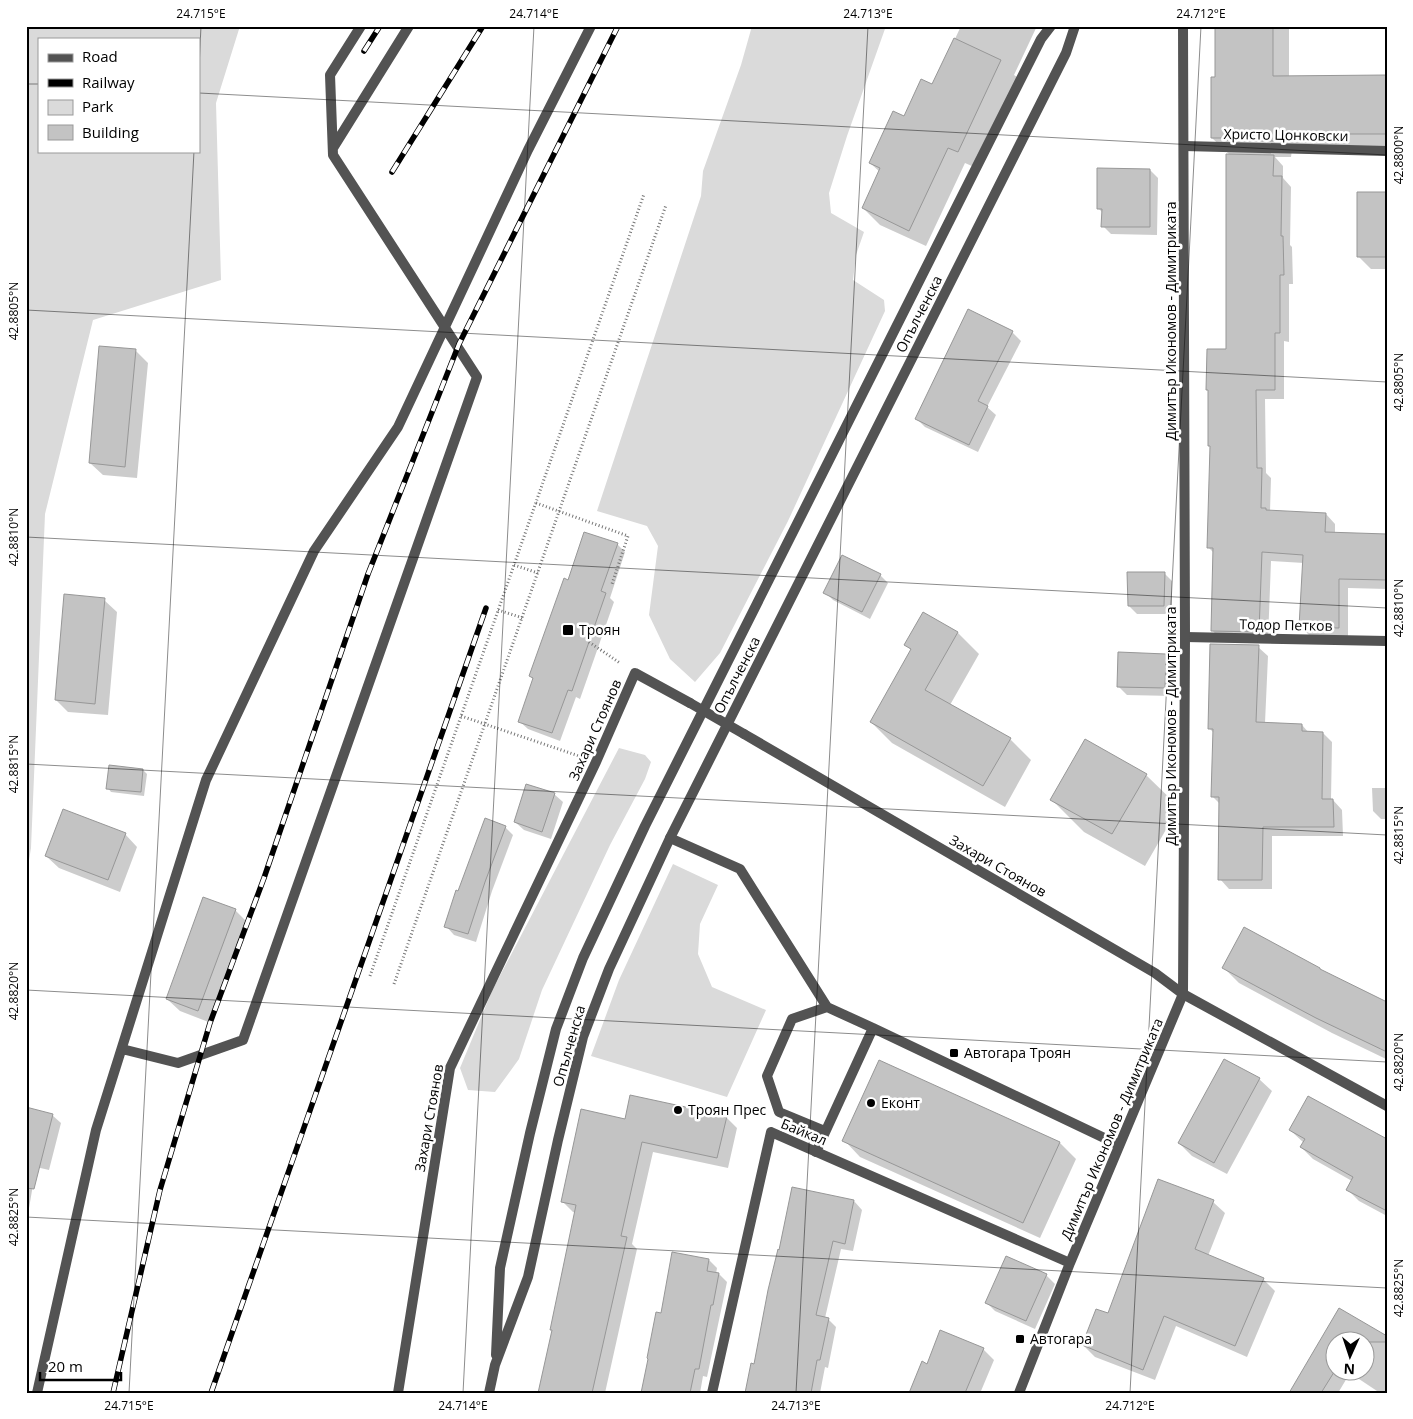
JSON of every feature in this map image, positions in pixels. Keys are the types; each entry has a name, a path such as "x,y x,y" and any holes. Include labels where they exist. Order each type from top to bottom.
{"street":[{"path":"122,1049 178,1063 244,1040 477,377 332,155 330,75 361,26"},
{"path":"333,148 409,26"},
{"path":"37,1393 96,1130 206,780 314,551 398,426 528,150 591,26"},
{"name":"Опълченска","path":"495,1365 500,1268 530,1133 556,1029 582,958 713,690 1041,39 1051,26"},
{"name":"Опълченска","path":"489,1393 495,1365 528,1276 583,1037 609,969 670,838 1066,53 1076,26"},
{"name":"Димитър Икономов - Димитриката","path":"1019,1393 1070,1263 1183,994 1185,637 1183,26"},
{"name":"Христо Цонковски","path":"1184,146 1387,151"},
{"name":"Тодор Петков","path":"1185,637 1387,641"},
{"name":"Захари Стоянов","path":"398,1393 450,1068 596,762 636,673 1156,974 1183,994 1387,1106"},
{"path":"670,838 740,869 827,1007 1120,1145"},
{"path":"825,1131 778,1112 767,1076 792,1019 827,1007"},
{"path":"816,1152 873,1028"},
{"name":"Байкал","path":"712,1393 771,1132 1070,1263"}],"path":[{"path":"370,976 644,194"},
{"path":"394,984 666,205"},
{"path":"536,503 628,536 612,584"},
{"path":"514,564 538,573"},
{"path":"498,610 523,618"},
{"path":"589,642 636,673"},
{"path":"461,716 596,762"}],"green space":[{"path":"26,26 240,26 216,103 221,280 93,320 45,514 31,848 26,879"},
{"path":"752,26 886,26 829,193 831,213 864,232 856,255 853,280 884,300 885,311 788,521 720,653 695,682 670,659 649,615 658,546 647,526 597,511 701,196 703,171 741,65"},
{"path":"619,748 645,755 651,762 645,779 610,845 542,990 519,1059 495,1092 468,1090 460,1068 492,991"},
{"path":"673,864 718,885 700,924 698,954 712,987 766,1010 727,1097 591,1056 619,980"}],"building":[{"path":"1215,26 1273,26 1273,76 1387,75 1387,134 1275,134 1275,141 1211,138 1211,77 1215,77"},
{"path":"954,38 1001,60 958,152 948,148 909,231 862,208 880,168 869,163 893,111 904,116 921,79 932,84"},
{"path":"1226,154 1274,155 1273,176 1282,176 1281,236 1283,236 1284,275 1280,275 1280,333 1275,333 1275,390 1256,390 1257,468 1262,468 1261,508 1266,508 1266,510 1326,513 1325,532 1387,534 1387,580 1339,579 1339,628 1299,627 1303,555 1262,552 1259,632 1211,631 1213,548 1207,548 1210,446 1208,446 1208,390 1206,390 1207,349 1226,349"},
{"path":"1097,168 1150,169 1150,227 1101,227 1102,209 1097,209"},
{"path":"1357,192 1387,192 1387,257 1357,257"},
{"path":"968,309 1013,331 978,401 988,406 969,445 915,419"},
{"path":"99,346 136,349 125,467 89,463"},
{"path":"584,532 618,543 601,591 606,593 572,691 568,690 552,733 518,722 533,678 529,676 564,578 568,580"},
{"path":"842,555 881,574 862,612 823,593"},
{"path":"1127,572 1165,572 1164,606 1128,606"},
{"path":"64,594 105,598 95,704 55,700"},
{"path":"923,612 958,632 925,690 1011,738 983,786 870,722 911,649 904,645"},
{"path":"1210,644 1259,645 1256,722 1302,724 1302,731 1323,732 1322,799 1333,799 1334,827 1263,827 1262,880 1218,880 1219,797 1211,797 1213,729 1208,729"},
{"path":"1118,652 1166,654 1165,688 1117,687"},
{"path":"1085,739 1147,774 1112,834 1050,800"},
{"path":"109,765 143,769 141,792 106,789"},
{"path":"526,784 555,793 542,832 514,822"},
{"path":"63,809 126,833 108,880 45,856"},
{"path":"485,818 506,826 468,934 444,927 456,890 458,891"},
{"path":"203,897 236,909 198,1011 166,999"},
{"path":"1244,927 1320,969 1387,1002 1387,1052 1316,1018 1222,968"},
{"path":"1224,1059 1260,1078 1214,1163 1178,1143"},
{"path":"879,1060 1060,1142 1023,1223 842,1141"},
{"path":"630,1095 727,1116 717,1158 642,1142 621,1236 627,1237 592,1393 538,1393 576,1205 561,1202 581,1109 625,1119"},
{"path":"1308,1096 1387,1139 1387,1211 1346,1190 1353,1177 1300,1147 1305,1139 1289,1130"},
{"path":"26,1107 53,1114 34,1189 26,1188"},
{"path":"1158,1179 1214,1200 1195,1249 1264,1278 1235,1346 1164,1316 1143,1370 1082,1345 1096,1309 1108,1313"},
{"path":"792,1187 854,1200 845,1244 833,1241 816,1315 829,1318 820,1360 817,1360 811,1393 745,1393 751,1363 754,1364 768,1290 779,1250"},
{"path":"672,1252 709,1259 707,1271 719,1273 699,1369 695,1369 690,1393 641,1393 656,1312 661,1313"},
{"path":"1006,1256 1047,1274 1026,1321 985,1303"},
{"path":"1339,1308 1387,1336 1387,1342 1376,1342 1376,1332 1326,1332 1326,1382 1328,1382 1321,1393 1289,1393"},
{"path":"940,1330 984,1348 965,1393 909,1393 922,1361 927,1364"}],"railway":[{"path":"364,51 380,26"},
{"path":"392,172 483,26"},
{"path":"113,1393 160,1190 210,1023 264,878 368,574 459,344 618,26"},
{"path":"211,1393 486,608"}],"place":[{"name":"Троян","path":"568,630"},
{"name":"Автогара Троян","path":"954,1053"},
{"name":"Еконт","path":"871,1103"},
{"name":"Троян Прес","path":"678,1110"},
{"name":"Автогара","path":"1020,1339"}]}
